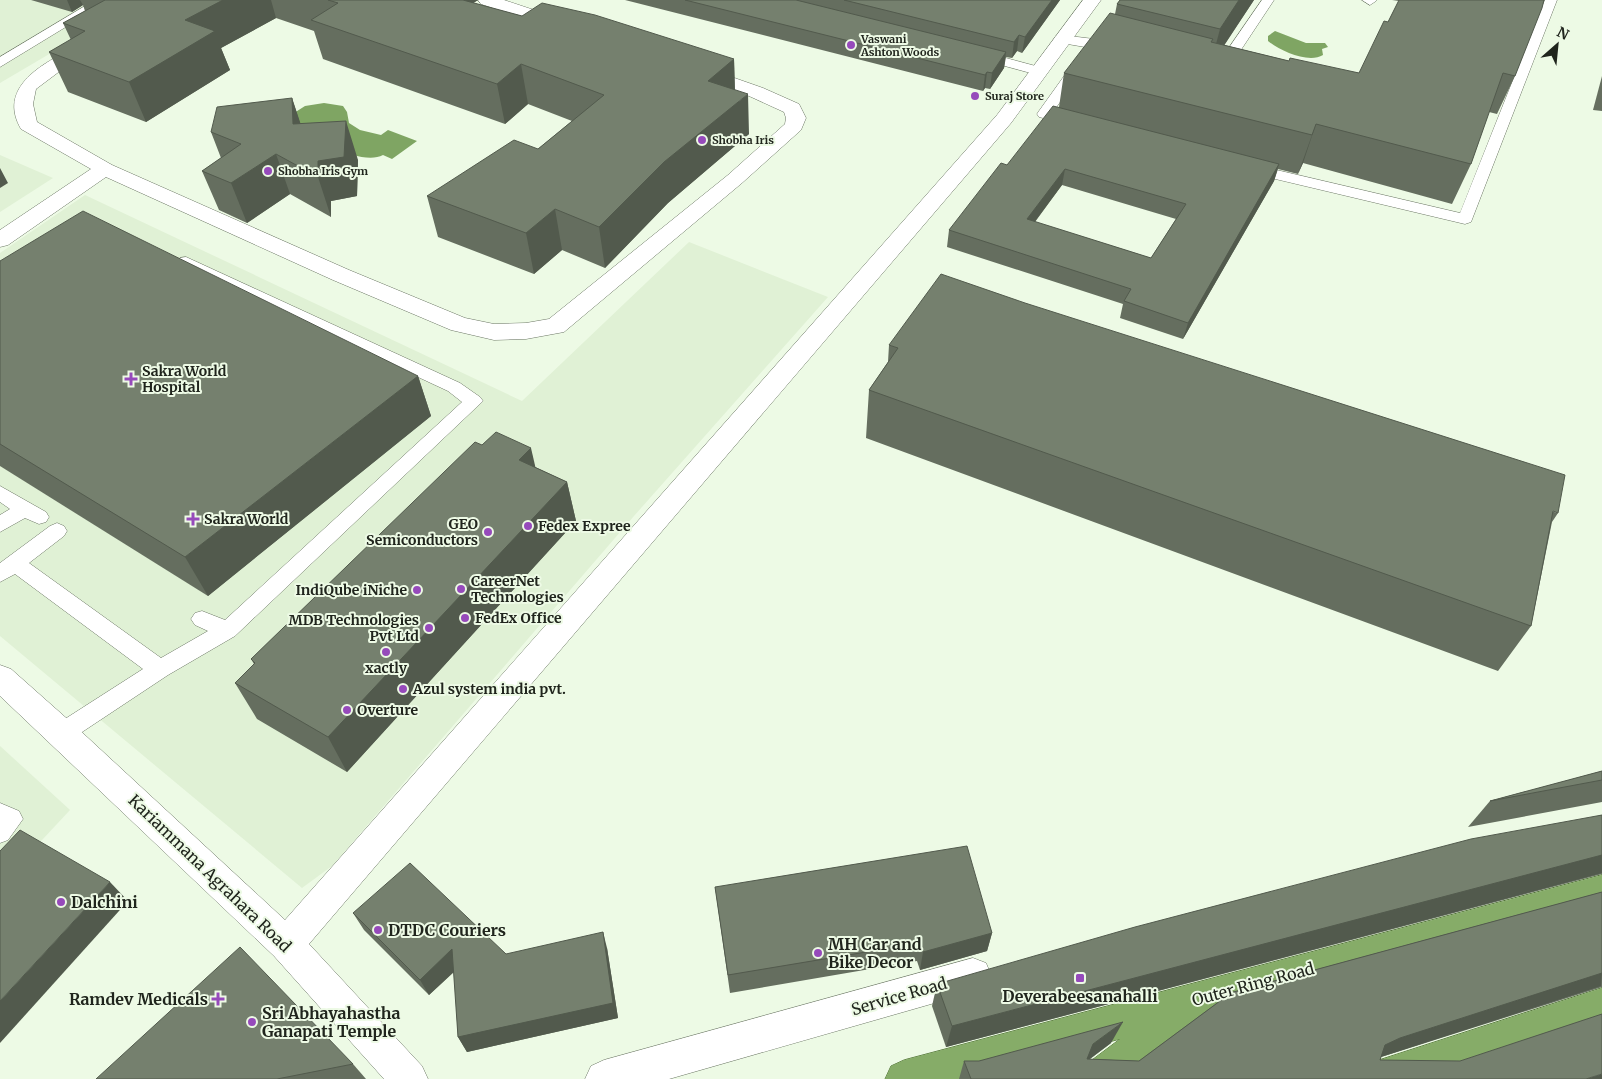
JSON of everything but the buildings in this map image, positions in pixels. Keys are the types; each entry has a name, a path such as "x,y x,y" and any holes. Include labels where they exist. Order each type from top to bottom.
{"highway":[{"name":"Outer Ring Road","path":"904,1079 1602,891"},
{"path":"1096,1079 1206,997"},
{"path":"1379,1079 1602,1006"}],"street":[{"path":"487,0 582,32"},
{"path":"286,944 1004,119 1060,39 1092,0"},
{"path":"107,38 42,75 25,89 22,108 28,125 106,169 341,275 459,325 494,332 526,331 556,326 734,179 794,126 796,118 792,108 756,92 683,66"},
{"path":"0,240 106,169"},
{"name":"Kariammana Agrahara Road","path":"0,678 62,733 286,944 409,1079"},
{"name":"Service Road","path":"604,1079 1008,965"}],"lane":[{"path":"0,63 104,0"},
{"path":"1208,72 1217,75 1268,0"},
{"path":"1237,165 1314,186 1465,219 1551,0"},
{"path":"1083,124 1044,114 1105,28"},
{"path":"1060,39 1094,43 1132,53"},
{"path":"964,51 1038,71"},
{"path":"62,733 160,669 228,630 474,400 454,387 174,257"},
{"path":"0,494 32,513 0,524"},
{"path":"57,531 8,569 160,669"},
{"path":"202,619 228,630"},
{"path":"0,814 11,820 0,832"}],"shaded area":[{"path":"0,0 141,0 0,83"},
{"path":"1275,31 1306,43 1325,43 1328,47 1322,49 1323,55 1317,57 1310,58 1295,55 1280,49 1268,41 1268,36"},
{"path":"324,103 343,106 347,112 349,123 360,130 381,135 388,130 417,141 392,159 383,155 374,158 341,151 299,133 294,113 305,106"},
{"path":"0,155 53,178 0,212"},
{"path":"85,195 522,401 689,242 828,297 634,516 332,866 302,888 0,636 0,253"},
{"path":"0,746 70,810 0,885"}],"place":[{"name":"Vaswani Ashton Woods","path":"851,45"},
{"name":"Suraj Store","path":"975,96"},
{"name":"Shobha Iris","path":"702,140"},
{"name":"Shobha Iris Gym","path":"268,171"},
{"name":"Sakra World Hospital","path":"131,379"},
{"name":"Sakra World","path":"193,519"},
{"name":"Fedex Expree","path":"528,526"},
{"name":"GEO Semiconductors","path":"488,532"},
{"name":"CareerNet Technologies","path":"461,589"},
{"name":"IndiQube iNiche","path":"417,590"},
{"name":"FedEx Office","path":"465,618"},
{"name":"MDB Technologies Pvt Ltd","path":"429,628"},
{"name":"xactly","path":"386,652"},
{"name":"Azul system india pvt.","path":"403,689"},
{"name":"Overture","path":"347,710"},
{"name":"Dalchini","path":"61,902"},
{"name":"DTDC Couriers","path":"378,930"},
{"name":"MH Car and Bike Decor","path":"818,953"},
{"name":"Deverabeesanahalli","path":"1080,978"},
{"name":"Ramdev Medicals","path":"218,999"},
{"name":"Sri Abhayahastha Ganapati Temple","path":"252,1022"}]}
